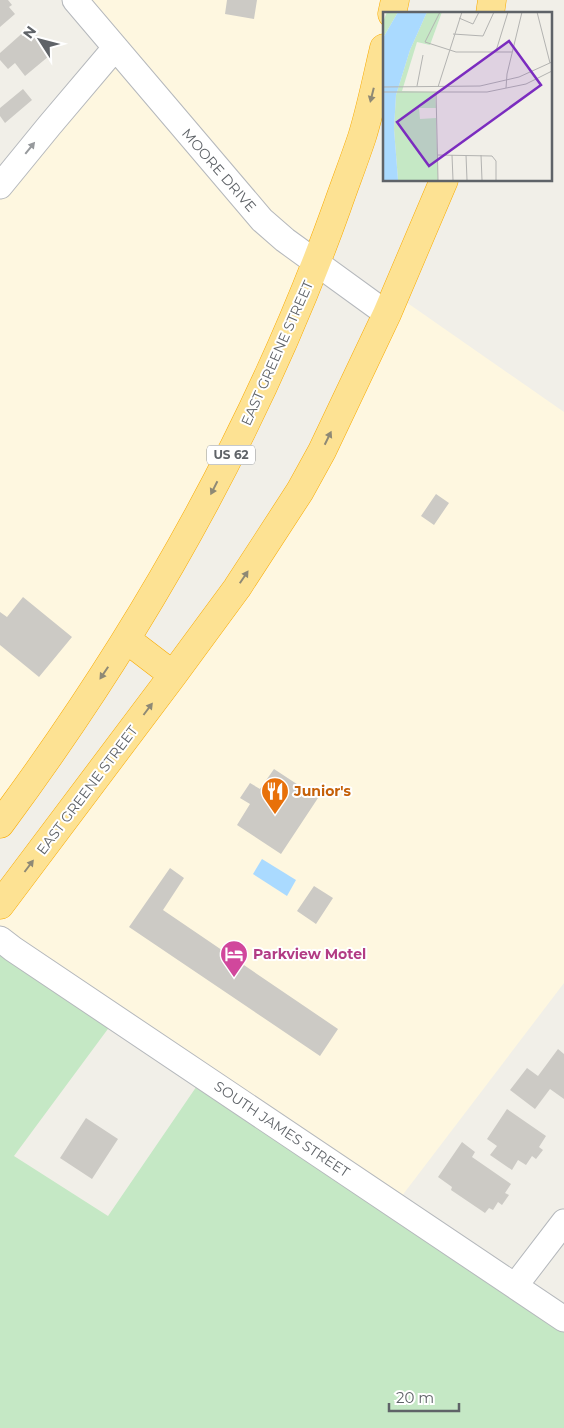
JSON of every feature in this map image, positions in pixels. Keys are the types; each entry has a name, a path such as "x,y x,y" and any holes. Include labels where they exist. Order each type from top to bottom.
{"highway":[{"name":"EAST GREENE STREET","path":"0,824 52,750 154,594 201,513 244,428 317,263 362,136 383,52"},
{"name":"EAST GREENE STREET","path":"0,905 173,675 236,588 300,491 322,451 387,314 444,181"},
{"path":"126,639 173,675"}],"street":[{"name":"MOORE DRIVE","path":"75,0 262,220 285,240 387,314"},
{"path":"2,176 115,48"},
{"name":"SOUTH JAMES STREET","path":"0,939 564,1319"},
{"path":"515,1286 564,1222"}],"shaded area":[{"path":"75,0 395,0 386,12 383,12 383,51 244,428 0,824 0,186 115,49"},
{"path":"396,295 564,412 564,983 395,1205 0,939 0,905 237,588"}],"green space":[{"path":"0,939 116,1018 14,1156 108,1216 203,1077 564,1319 564,1428 0,1428"}],"water":[{"path":"262,859 296,880 287,896 253,874"}],"building":[{"path":"0,0 8,0 12,5 9,7 15,14 0,27"},
{"path":"227,0 257,0 254,19 225,14"},
{"path":"27,29 33,37 36,34 44,44 41,47 49,56 25,76 15,63 8,69 0,60 0,53"},
{"path":"23,89 32,100 5,123 0,116 0,108"},
{"path":"436,494 449,503 434,525 421,516"},
{"path":"23,597 72,637 39,677 0,645 0,612 7,617"},
{"name":"Junior's","path":"274,769 318,798 281,854 237,825 250,804 240,798 250,783 260,789"},
{"name":"Parkview Motel","path":"170,868 184,878 163,910 338,1029 320,1056 129,927"},
{"path":"314,886 333,898 316,924 297,911"},
{"path":"558,1049 564,1054 564,1099 550,1089 535,1109 510,1090 527,1068 538,1076"},
{"path":"507,1109 546,1136 539,1147 543,1150 536,1159 532,1156 526,1165 518,1160 512,1170 490,1155 497,1146 487,1139"},
{"path":"86,1118 118,1139 92,1179 60,1158"},
{"path":"462,1142 475,1152 472,1157 511,1184 505,1193 509,1195 502,1205 498,1202 493,1210 489,1208 485,1213 451,1190 452,1187 438,1177"}],"place":[{"name":"Junior's","path":"275,815"},
{"name":"Parkview Motel","path":"234,978"}]}
